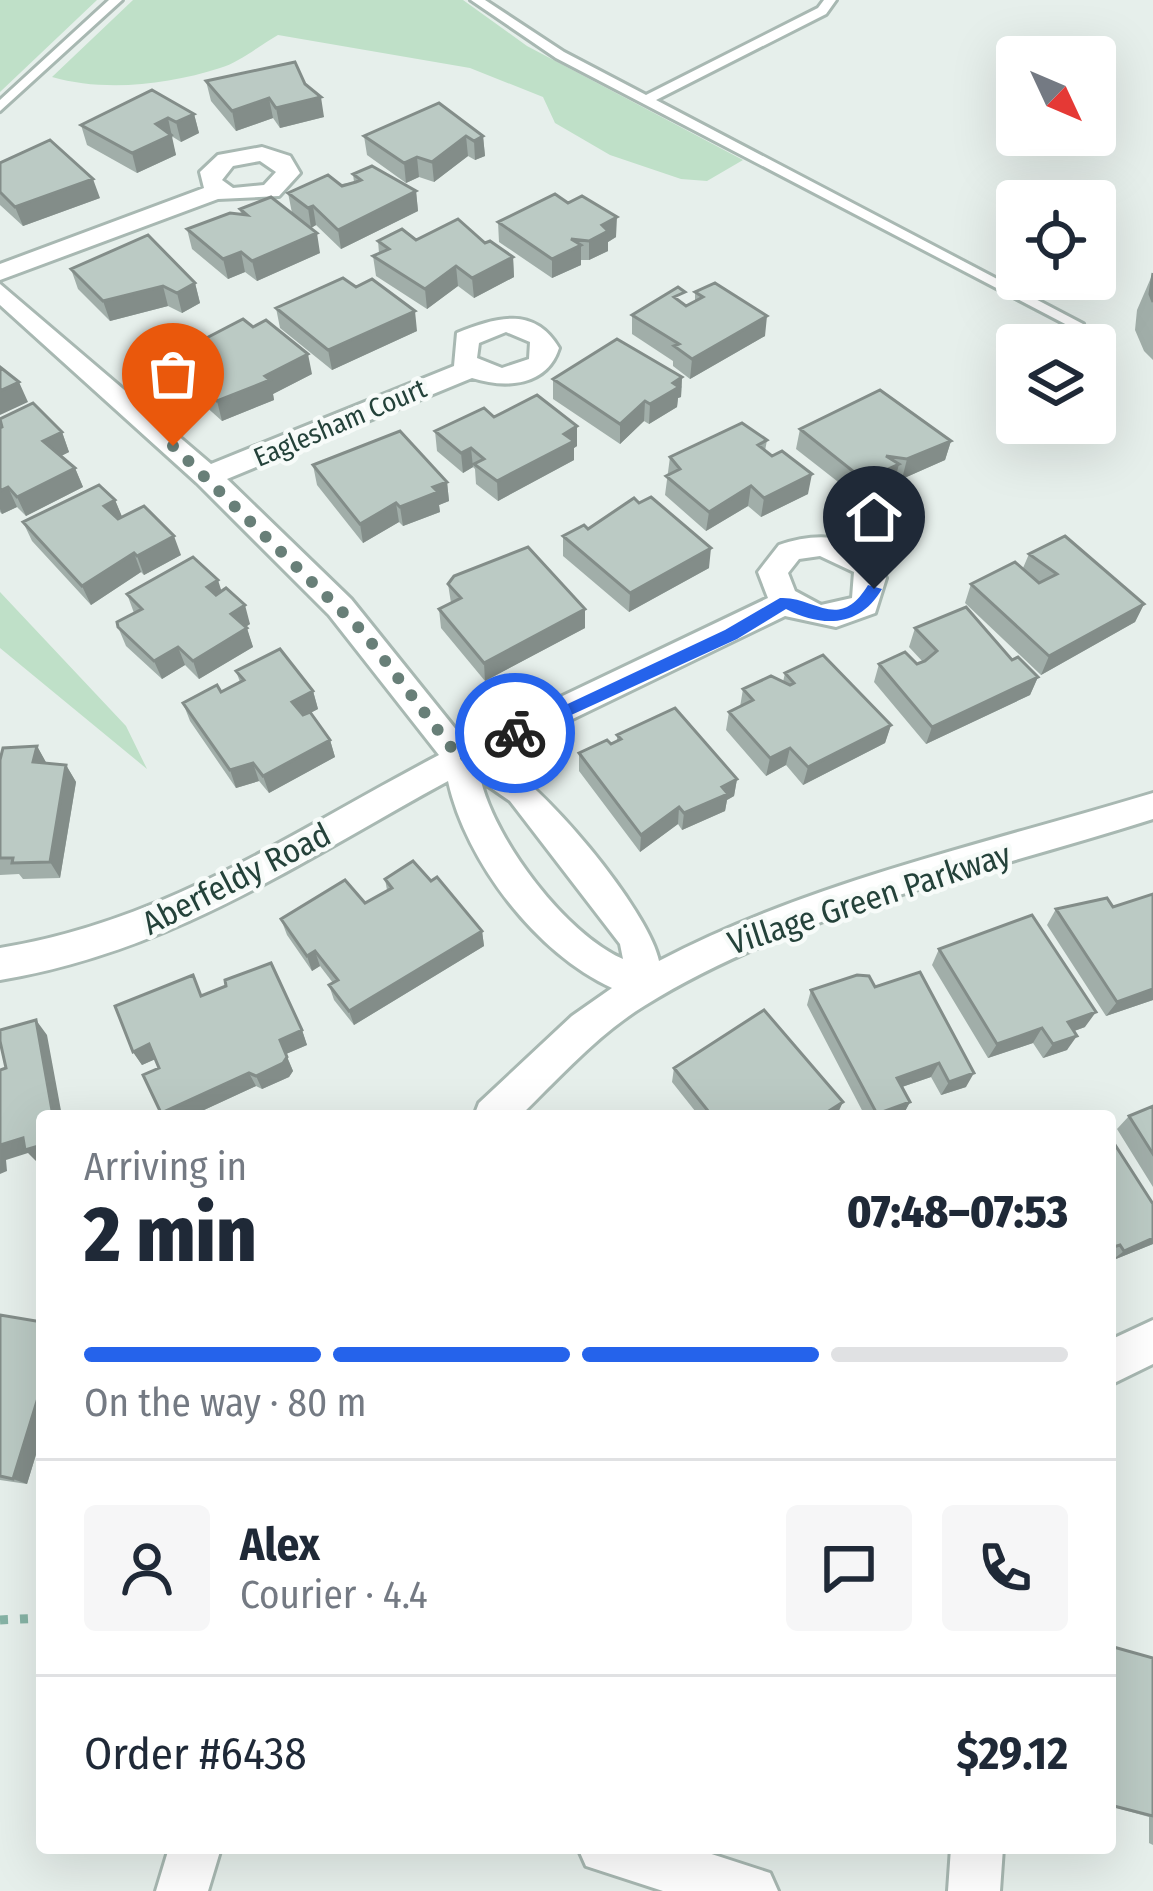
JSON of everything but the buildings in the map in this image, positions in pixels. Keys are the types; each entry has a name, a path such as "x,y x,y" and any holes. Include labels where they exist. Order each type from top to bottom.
{"street":[{"path":"0,273 218,191"},
{"path":"0,292 207,476 363,632 460,759 500,775 522,792 637,939 646,986"},
{"name":"Eaglesham Court","path":"207,476 472,368"},
{"name":"Aberfeldy Road","path":"0,964 84,949 143,928 460,759 698,651 785,602"},
{"path":"460,759 464,796 474,823 572,947 592,962 646,986"},
{"name":"Village Green Parkway","path":"499,1110 585,1028 646,986 764,929 1153,806"},
{"path":"1116,1361 1153,1341"},
{"path":"182,1891 193,1854"},
{"path":"625,1854 752,1891"},
{"path":"974,1891 976,1854"}],"lane":[{"path":"0,107 116,0"},
{"path":"478,0 538,42 1076,324"},
{"path":"648,99 822,11 830,0"}],"path":[{"path":"0,1620 36,1618"}],"green space":[{"path":"0,0 97,0 0,92"},
{"path":"133,0 463,0 527,46 743,160 707,181 681,179 610,155 555,123 543,97 470,68 278,35 227,65 179,79 114,85 52,77"},
{"path":"0,592 126,726 147,769 0,648"}],"way so far":[{"path":"173,446 363,632 460,759 515,733"}],"route":[{"path":"515,733 731,634 785,602 812,615 840,616 864,605 874,589"}]}
